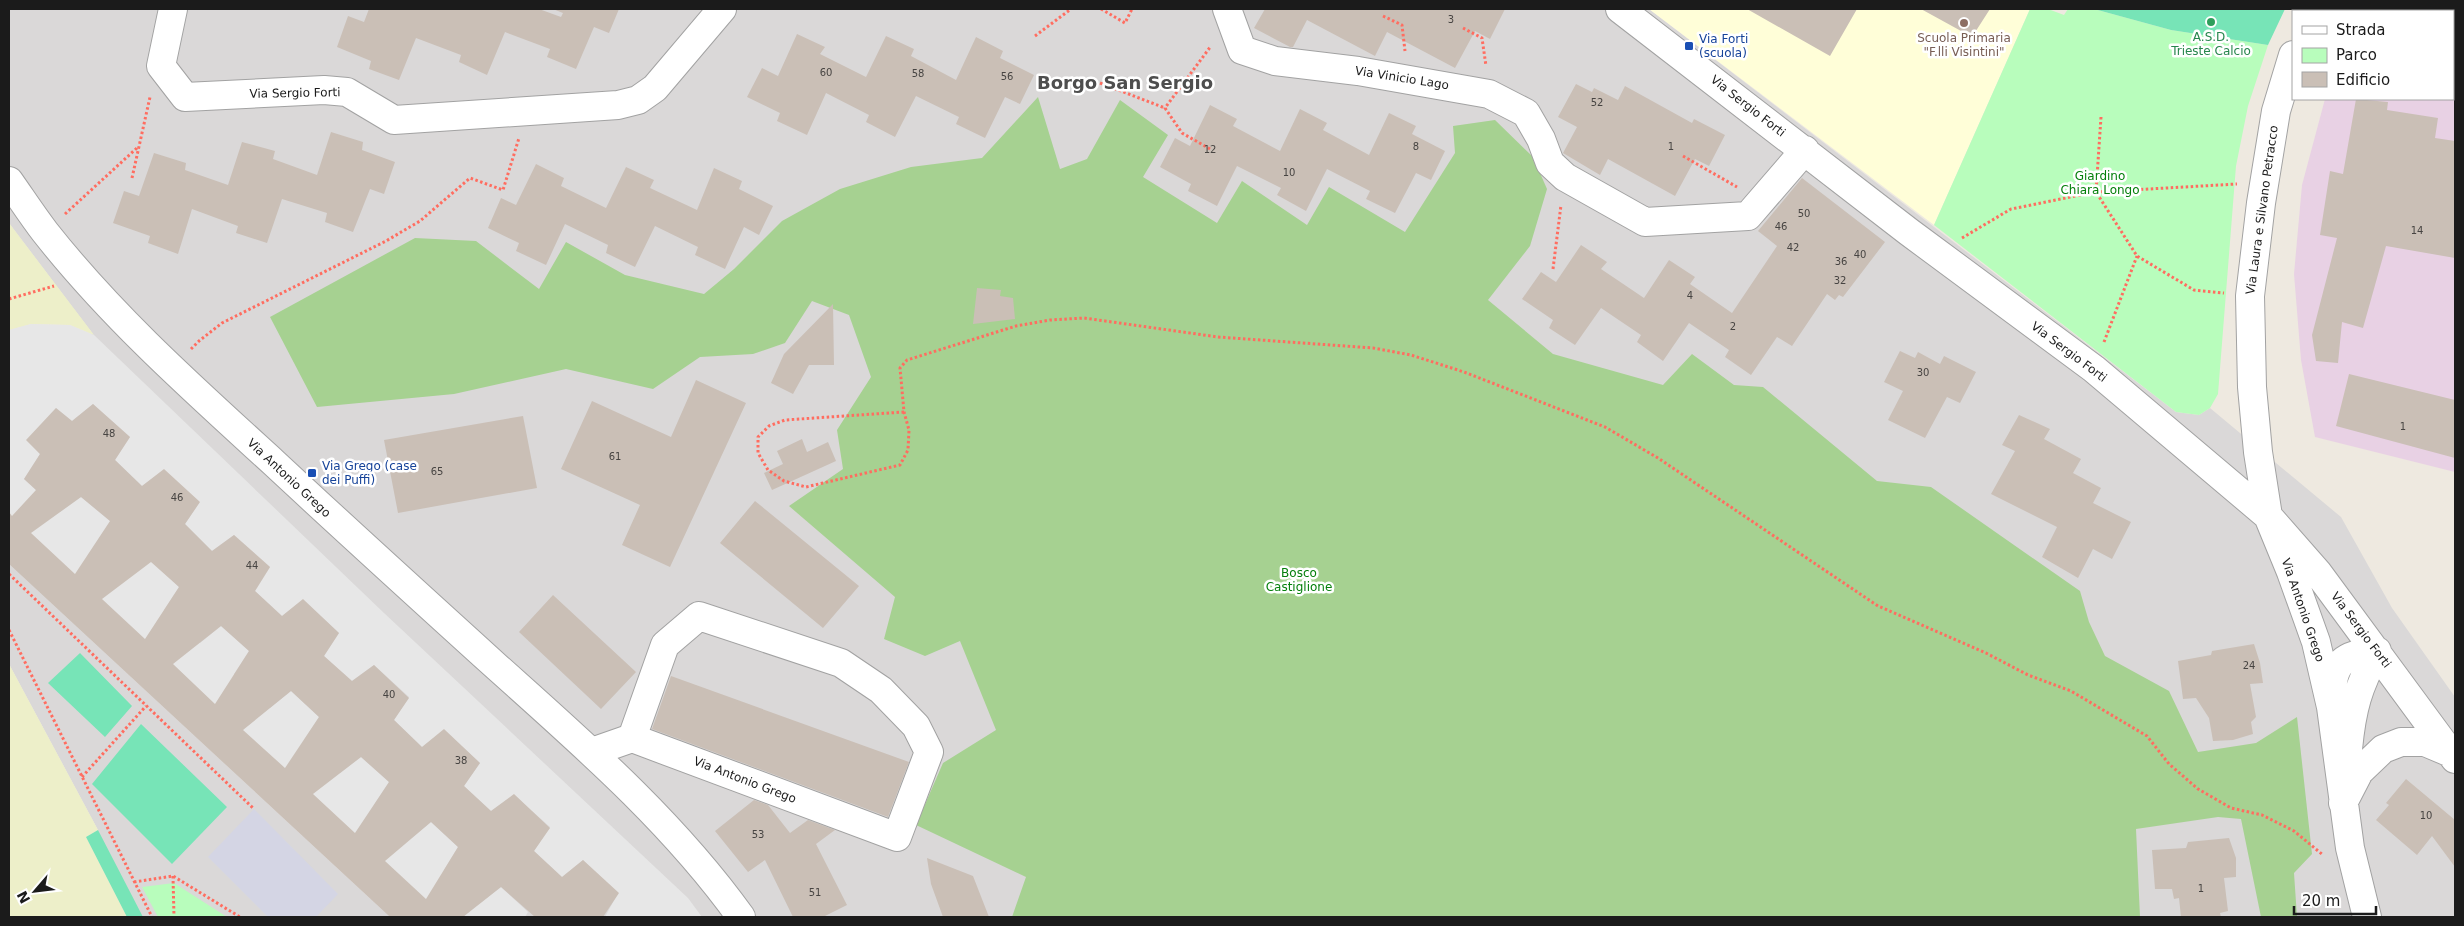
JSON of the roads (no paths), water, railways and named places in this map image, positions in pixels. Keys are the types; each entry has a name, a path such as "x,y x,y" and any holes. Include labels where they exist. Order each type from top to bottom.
{"street":[{"name":"Via Sergio Forti","path":"173,9 161,66 185,97 324,90 347,92 394,120 618,105 638,100 655,88 722,9"},
{"name":"Via Sergio Forti","path":"1620,9 1909,232 2094,369 2268,516 2318,572 2453,756"},
{"name":"Via Vinicio Lago","path":"1229,14 1242,50 1275,61 1408,79 1489,94 1526,113 1541,139 1550,163 1565,177 1646,222 1748,216 1805,150"},
{"name":"Via Laura e Silvano Petracco","path":"2268,516 2258,452 2253,396 2250,296 2260,203 2276,111 2292,59"},
{"name":"Via Antonio Grego","path":"9,180 45,232 84,277 173,371 401,581 592,752 670,832 722,891 741,917"},
{"name":"Via Antonio Grego","path":"2268,516 2292,572 2316,642 2332,707"},
{"name":"Via Antonio Grego","path":"699,616 841,663 880,690 916,726 929,752 897,837 632,738 665,645 699,616"},
{"name":"Via Antonio Grego","path":"2367,917 2352,858 2343,803 2332,707 2332,682 2336,668 2344,660 2356,654 2377,651"},
{"name":"Via Antonio Grego","path":"2343,803 2352,710 2362,680 2377,651"},
{"path":"592,752 632,738"},
{"path":"2343,803 2359,772 2383,749 2401,742 2425,742 2453,756"}],"place":[{"name":"A.S.D. Trieste Calcio","path":"2211,22"},
{"name":"Scuola Primaria \"F.lli Visintini\"","path":"1964,23"},
{"name":"Via Forti (scuola)","path":"1689,46"},
{"name":"Via Grego (case dei Puffi)","path":"312,473"}],"district":[{"name":"Borgo San Sergio","path":"1125,82"}],"park label":[{"name":"Giardino Chiara Longo","path":"2100,183"},
{"name":"Bosco Castiglione","path":"1299,580"}]}
